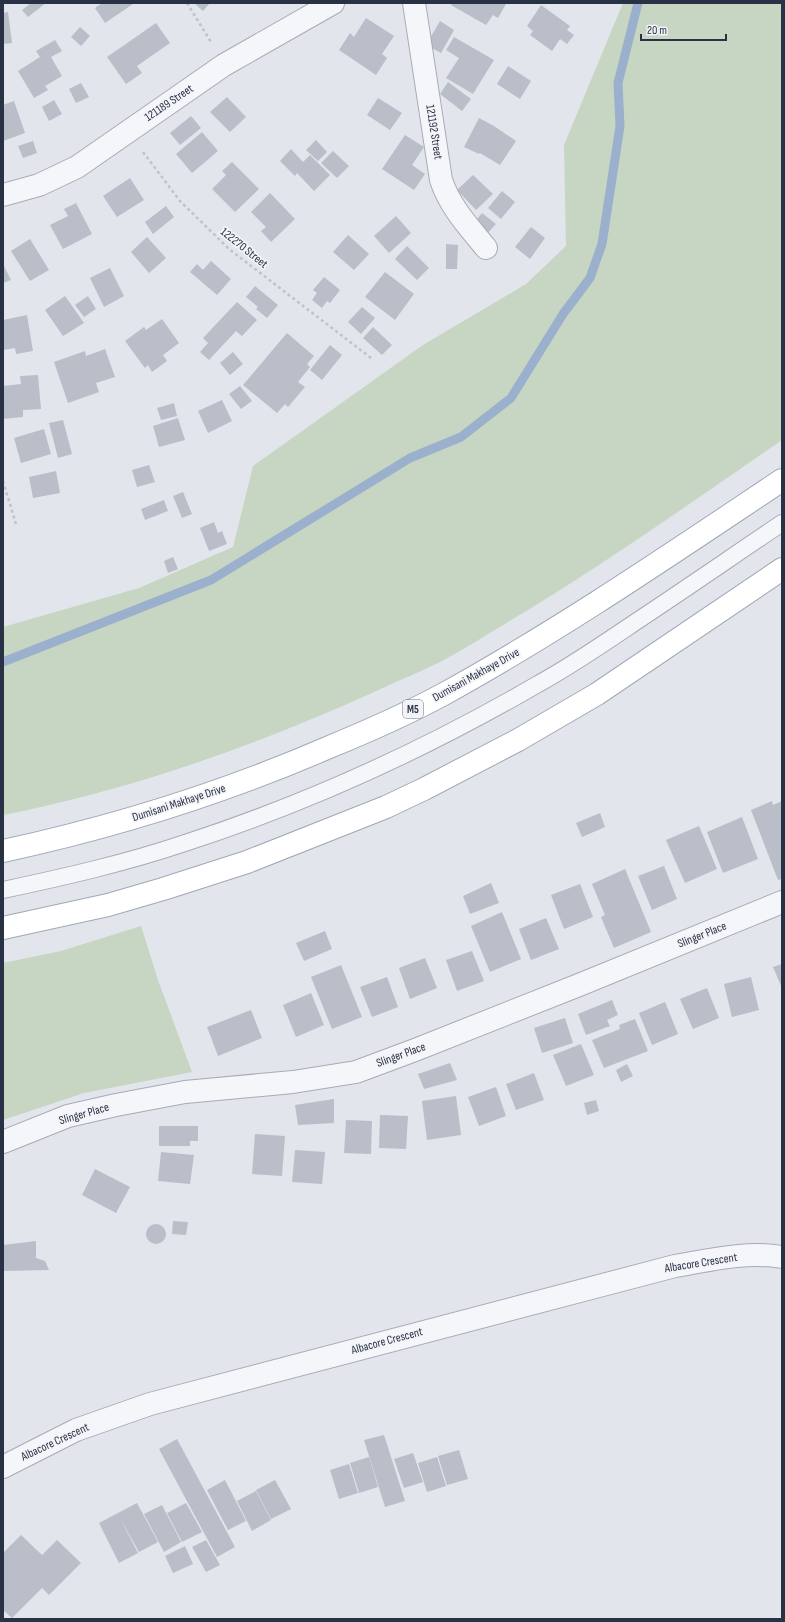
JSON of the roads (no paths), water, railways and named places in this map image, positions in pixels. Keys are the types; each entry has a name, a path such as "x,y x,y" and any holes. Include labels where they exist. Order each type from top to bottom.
{"main road":[{"name":"Dumisani Makhaye Drive","path":"3,851 98,829 196,799 298,761 378,726 441,696 533,642 649,569 782,480"},
{"path":"3,928 108,905 163,889 247,862 386,808 518,740 597,694 782,569"}],"street":[{"name":"121189 Street","path":"3,195 39,185 77,167 224,65 333,3"},
{"name":"121192 Street","path":"414,3 441,180 445,193 460,216 486,248"},
{"name":"Slinger Place","path":"3,1142 68,1116 116,1105 185,1092 293,1082 356,1072 542,1000 782,902"},
{"name":"Albacore Crescent","path":"3,1467 76,1430 150,1404 675,1266 723,1257 772,1255 782,1257"}],"lane":[{"path":"3,890 111,864 182,844 309,798 399,758 457,730 540,683 611,639 782,523"}],"waterway":[{"path":"3,662 211,580 410,458 461,437 511,398 563,314 590,278 602,244 620,126 618,83 638,3"}]}
